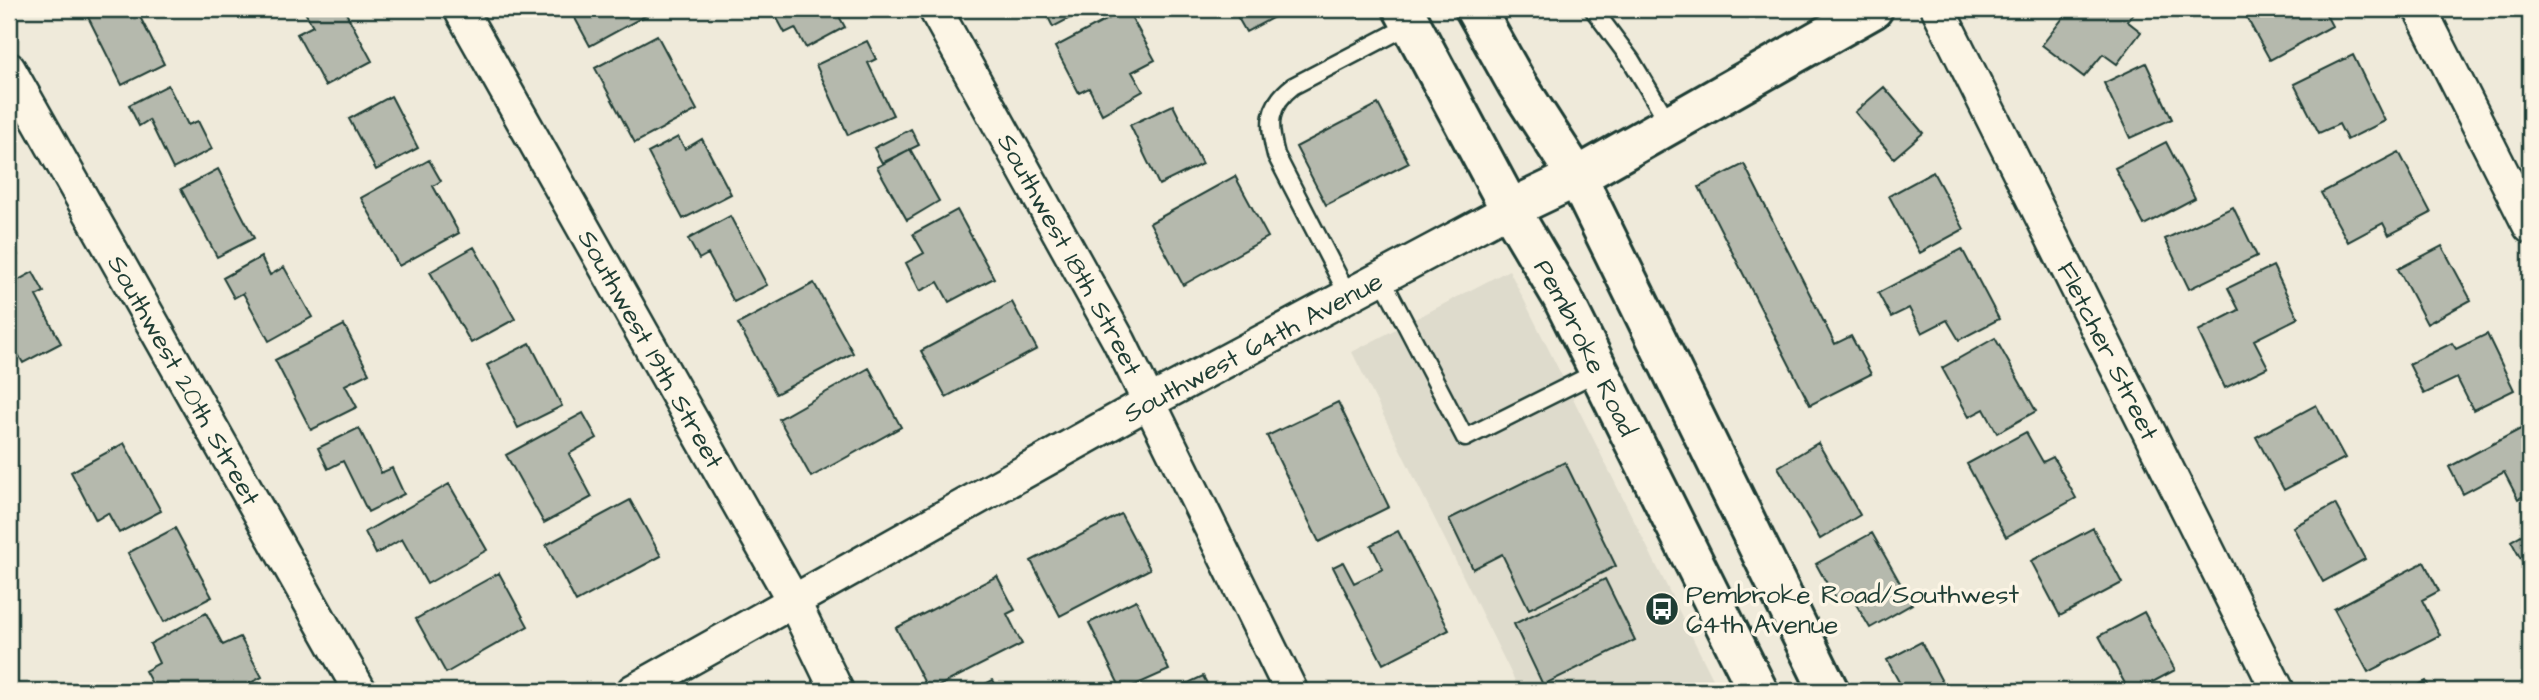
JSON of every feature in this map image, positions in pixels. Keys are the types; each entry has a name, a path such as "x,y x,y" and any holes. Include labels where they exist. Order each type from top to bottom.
{"main road":[{"path":"1475,9 1517,84 1577,177 1829,691"},
{"name":"Southwest 64th Avenue","path":"1510,209 1577,177 1874,9"},
{"name":"Pembroke Road","path":"1407,16 1510,209 1562,297 1758,691"},
{"path":"1736,646 1772,691"}],"street":[{"name":"Southwest 19th Street","path":"460,9 794,602 837,691"},
{"name":"Southwest 18th Street","path":"935,9 1119,341 1291,691"},
{"name":"Fletcher Street","path":"1938,9 2278,691"},
{"path":"2420,9 2530,227"},
{"name":"Southwest 20th Street","path":"9,69 360,691"},
{"name":"Southwest 64th Avenue","path":"633,691 1149,402 1510,209"}],"lane":[{"path":"1593,9 1631,60 1670,125"},
{"path":"1348,295 1276,155 1271,135 1273,109 1278,100 1293,86 1407,16"},
{"path":"1381,277 1465,438 1599,371"}],"shaded area":[{"path":"1509,270 1719,691 1520,691 1352,352"}],"building":[{"path":"101,9 136,9 164,64 122,85 87,15"},
{"path":"303,9 353,9 346,13 372,61 325,86 297,34 313,26"},
{"path":"570,9 653,9 654,11 590,46"},
{"path":"772,9 835,9 845,27 806,48 795,28 785,33"},
{"path":"1044,9 1087,9 1053,27"},
{"path":"1127,9 1155,60 1132,72 1143,91 1102,114 1089,88 1079,93 1055,47"},
{"path":"1233,9 1289,9 1246,32"},
{"path":"2070,9 2137,9 2127,21 2141,32 2117,64 2103,54 2084,77 2042,45"},
{"path":"2242,9 2323,9 2332,26 2270,60"},
{"path":"657,35 697,110 635,143 595,68"},
{"path":"867,41 876,59 868,63 893,115 848,135 816,65"},
{"path":"2353,55 2385,121 2347,140 2339,124 2319,133 2294,84"},
{"path":"2146,63 2172,119 2130,138 2104,83"},
{"path":"168,85 188,125 198,121 212,149 173,169 149,120 139,126 129,105"},
{"path":"1884,87 1923,133 1894,158 1855,112"},
{"path":"391,96 418,148 376,170 349,119"},
{"path":"1378,104 1409,163 1326,205 1296,147"},
{"path":"1173,105 1202,164 1159,185 1130,125"},
{"path":"911,129 919,145 882,163 874,148"},
{"path":"678,137 685,149 702,139 731,194 683,219 648,153"},
{"path":"2166,142 2195,198 2144,225 2115,168"},
{"path":"910,149 939,201 907,220 877,167"},
{"path":"2399,152 2431,213 2389,235 2383,223 2348,242 2321,193"},
{"path":"429,160 441,181 433,186 459,233 399,266 361,198"},
{"path":"1744,164 1835,344 1851,336 1871,374 1810,405 1699,187"},
{"path":"218,169 254,238 217,257 181,189"},
{"path":"1933,172 1964,229 1920,253 1889,196"},
{"path":"1235,176 1268,237 1183,285 1150,223"},
{"path":"2233,207 2257,256 2189,289 2165,239"},
{"path":"957,210 994,278 949,302 938,282 920,291 906,263 924,253 913,234"},
{"path":"730,216 767,285 734,302 708,254 699,259 688,239"},
{"path":"9,237 18,255 9,260"},
{"path":"2442,246 2471,300 2427,324 2398,269"},
{"path":"474,247 515,319 471,343 430,272"},
{"path":"1962,249 1999,319 1959,340 1947,320 1922,333 1909,308 1891,317 1878,293"},
{"path":"261,257 270,275 284,267 312,317 269,341 243,293 234,298 223,278"},
{"path":"2273,266 2298,318 2254,340 2268,367 2225,388 2198,331 2239,310 2228,288"},
{"path":"33,272 44,292 36,296 61,343 23,363 11,342 9,343 9,285"},
{"path":"814,283 853,353 776,394 738,324"},
{"path":"1012,302 1037,349 946,397 921,351"},
{"path":"344,325 369,373 345,385 357,407 311,430 275,360"},
{"path":"2487,334 2514,390 2473,410 2457,378 2424,394 2409,364 2452,343 2456,349"},
{"path":"1995,338 2036,411 1997,433 1984,409 1969,417 1942,368"},
{"path":"530,343 562,406 518,428 487,365"},
{"path":"869,368 901,427 811,477 779,419"},
{"path":"1338,402 1389,507 1319,542 1267,436"},
{"path":"2316,405 2345,458 2284,490 2256,437"},
{"path":"583,413 597,438 569,454 592,497 544,523 506,455"},
{"path":"2530,424 2530,493 2518,499 2504,472 2463,494 2449,467"},
{"path":"359,428 381,473 392,468 404,494 368,512 343,461 328,469 318,448"},
{"path":"2026,432 2043,462 2053,457 2076,498 2006,537 1967,464"},
{"path":"124,443 161,511 119,533 108,513 96,520 71,472"},
{"path":"1818,443 1860,515 1820,539 1778,467"},
{"path":"1565,462 1616,566 1529,609 1502,554 1473,569 1449,519"},
{"path":"449,484 487,550 427,584 402,539 376,554 365,532"},
{"path":"630,500 661,556 576,602 546,545"},
{"path":"2335,504 2365,559 2323,582 2293,527"},
{"path":"1121,514 1150,569 1060,616 1031,561"},
{"path":"175,528 212,597 164,622 128,553"},
{"path":"2093,528 2122,583 2060,616 2031,561"},
{"path":"2530,530 2530,576 2511,541"},
{"path":"1398,531 1449,630 1383,664 1333,567 1343,562 1354,583 1383,569 1371,545"},
{"path":"1872,533 1912,604 1870,628 1850,594 1837,602 1816,564"},
{"path":"2424,562 2439,591 2422,600 2440,635 2368,672 2334,609"},
{"path":"499,573 528,626 446,673 416,619"},
{"path":"997,576 1015,610 1007,614 1022,644 929,691 896,628"},
{"path":"1605,579 1635,640 1543,685 1514,624"},
{"path":"1136,600 1169,670 1122,691 1089,623"},
{"path":"2144,612 2175,670 2136,691 2129,691 2099,636"},
{"path":"206,613 223,645 240,637 262,677 235,691 156,691 145,671 159,663 150,644"},
{"path":"1921,642 1947,691 1904,691 1887,660"},
{"path":"1203,676 1211,691 1171,691"},
{"path":"993,680 999,691 971,691"},
{"path":"2426,681 2431,691 2406,691"}],"place":[{"name":"Pembroke Road/Southwest 64th Avenue","path":"1662,609"}]}
